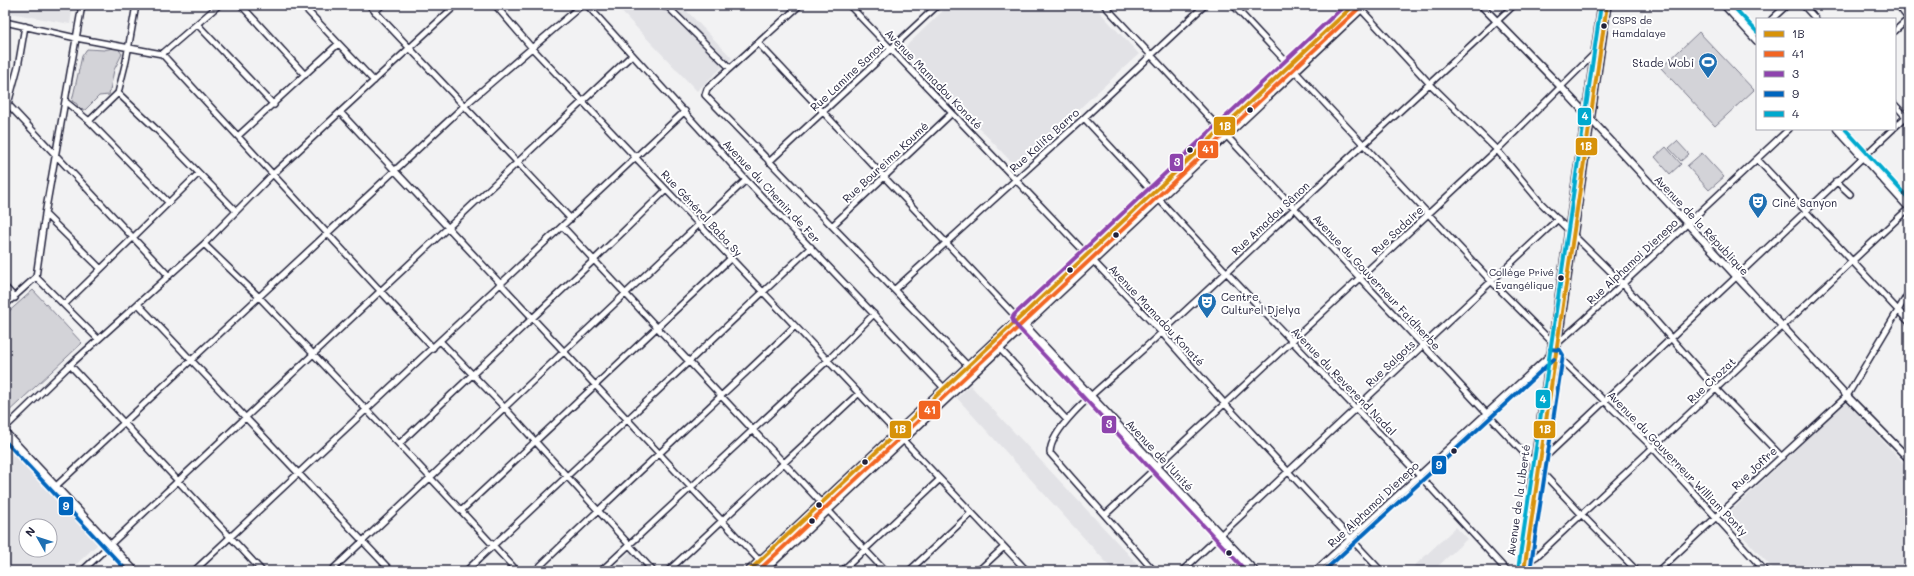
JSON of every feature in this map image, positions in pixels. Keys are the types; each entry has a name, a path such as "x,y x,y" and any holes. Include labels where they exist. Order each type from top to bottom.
{"main road":[{"name":"Avenue de la Liberté","path":"1588,117 1594,54 1602,5"},
{"name":"Avenue de la Liberté","path":"1522,568 1588,117 1607,5"},
{"path":"1156,196 1220,130 1292,68 1359,6"},
{"path":"766,570 828,510 944,388 1018,319 1226,136 1292,68"},
{"path":"749,571 821,502 899,437 1024,325 1090,257"},
{"name":"Avenue de l'Unité","path":"1018,319 1220,535 1250,570"}],"street":[{"path":"5,305 15,298 36,277 45,214 82,5"},
{"path":"89,121 118,93 129,47 136,5"},
{"path":"162,54 219,5"},
{"path":"241,5 305,75"},
{"path":"302,5 374,81"},
{"path":"369,5 571,219"},
{"path":"375,12 382,5"},
{"path":"5,428 98,339 204,244 273,174 456,5"},
{"name":"Rue Général Baba Sy","path":"495,5 532,48 699,224 730,259 1027,571"},
{"path":"56,487 464,106 582,5"},
{"name":"Avenue du Chemin de Fer","path":"588,5 746,180 944,388"},
{"path":"657,5 668,7 730,68 800,5"},
{"name":"Avenue Mamadou Konaté","path":"850,5 1162,333 1225,404 1381,571"},
{"name":"Rue Lamine Sanou","path":"769,162 938,5"},
{"name":"Avenue du Gouverneur Faidherbe","path":"1104,5 1220,130 1296,208 1537,465 1582,515 1637,571"},
{"name":"Rue Kalifa Barro","path":"895,289 1152,56 1205,5"},
{"path":"1233,5 1492,281 1555,342"},
{"name":"Avenue de la République","path":"1481,5 1561,87 1847,396 1909,459"},
{"name":"Rue Amadou Sânon","path":"1104,515 1050,452 1050,445 1053,438 1067,420 1091,396 1227,273 1514,5"},
{"path":"1724,5 1756,37"},
{"path":"1773,18 1787,5"},
{"path":"1803,5 1815,18"},
{"path":"1898,5 1907,16"},
{"path":"1896,30 1907,16 1905,5"},
{"path":"1359,6 1429,84 1466,118 1497,150 1541,203 1623,284 1672,337 1716,389 1782,456"},
{"path":"5,22 76,38 162,54 434,348"},
{"path":"196,24 274,105"},
{"path":"25,26 18,67 6,104 56,155 169,276"},
{"path":"758,43 1018,319"},
{"path":"238,136 274,105 338,44"},
{"name":"Rue Sadaire","path":"1104,515 1497,150 1594,54"},
{"path":"82,571 178,480 246,419 381,290 632,55"},
{"name":"Avenue du Chemin de Fer","path":"730,68 706,90 706,97 895,289 968,366"},
{"path":"118,93 236,211"},
{"path":"66,102 89,121 168,202"},
{"path":"1896,106 1908,117 1896,126"},
{"path":"194,571 300,473 366,409 434,348 685,111"},
{"path":"340,112 722,520 760,561 766,570"},
{"name":"Rue Boureima Koumé","path":"832,226 952,112"},
{"name":"Avenue du Reverend Nadal","path":"1084,118 1227,273 1419,475 1507,571"},
{"name":"Rue Alphamoi Dienepo","path":"1555,342 1623,284 1788,130"},
{"path":"1838,130 1909,208"},
{"path":"1537,465 1836,181 1892,130"},
{"path":"1757,159 1909,322"},
{"path":"64,304 199,173"},
{"path":"331,571 746,180"},
{"path":"1836,181 1850,194"},
{"path":"399,444 666,190"},
{"name":"Rue Crozat","path":"1522,568 1538,556 1654,449 1909,208"},
{"path":"45,214 100,268"},
{"name":"Rue Salgots","path":"1182,571 1558,219"},
{"path":"563,227 885,571"},
{"path":"204,244 259,297 431,477 492,546 517,571"},
{"path":"466,571 811,247"},
{"path":"461,511 730,259"},
{"path":"36,277 98,339"},
{"path":"5,287 15,298"},
{"name":"Rue Joffre","path":"1658,571 1847,396 1909,292"},
{"path":"138,304 246,419 300,473 391,571"},
{"path":"601,571 629,543 827,361 874,314"},
{"path":"535,571 598,509 722,397 794,326"},
{"path":"440,341 504,407 653,571"},
{"path":"999,348 1067,420"},
{"name":"Rue Alphamoi Dienepo","path":"1316,571 1486,412 1553,355"},
{"name":"Avenue du Gouverneur William Ponty","path":"1553,355 1605,401 1654,449 1765,571"},
{"path":"70,365 262,571"},
{"path":"668,571 859,393"},
{"path":"5,432 135,571"},
{"path":"842,571 940,479"},
{"path":"909,571 971,513"},
{"path":"1104,515 1154,571"},
{"path":"978,571 1004,547"}],"shaded area":[{"path":"5,5 73,5 70,24 5,12"},
{"path":"615,5 681,5 732,58 697,91"},
{"path":"949,5 1093,5 1139,54 1016,167 904,48"},
{"name":"Stade Wobi","path":"1699,32 1754,90 1715,126 1661,68"},
{"path":"117,47 122,54 114,70 109,95 99,96 85,110 78,109 77,104 72,101 82,56 87,49 104,50"},
{"path":"1677,141 1689,154 1681,161 1669,148"},
{"path":"1666,147 1681,164 1670,174 1655,157"},
{"path":"1702,153 1724,177 1709,190 1687,166"},
{"path":"33,290 82,343 5,415 5,315"},
{"path":"970,385 1144,571 1114,571 957,398"},
{"path":"1846,401 1909,469 1909,571 1775,571 1725,517"},
{"path":"7,440 101,541 69,571 5,571 5,442"},
{"path":"1456,527 1467,539 1436,568 1434,567 1429,571 1409,571"},
{"path":"630,552 648,571 632,571 622,560"}],"transit line":[{"name":"3","path":"1246,571 1014,323 1012,318 1345,5"},
{"name":"1B","path":"749,571 1354,5"},
{"name":"4","path":"1518,570 1601,5"},
{"name":"1B","path":"1524,571 1607,5"},
{"name":"4","path":"1732,5 1756,31"},
{"name":"41","path":"758,571 1358,9"},
{"name":"4","path":"1846,130 1909,199"},
{"name":"9","path":"1530,571 1563,355 1560,350 1550,349"},
{"name":"9","path":"1324,571 1554,359"},
{"name":"9","path":"5,441 127,571"}],"place":[{"name":"CSPS de Hamdalaye","path":"1604,26"},
{"name":"Stade Wobi","path":"1708,79"},
{"name":"Ciné Sanyon","path":"1758,219"},
{"name":"Collège Privé Evangélique","path":"1561,278"},
{"name":"Centre Culturel Djelya","path":"1207,319"}]}
